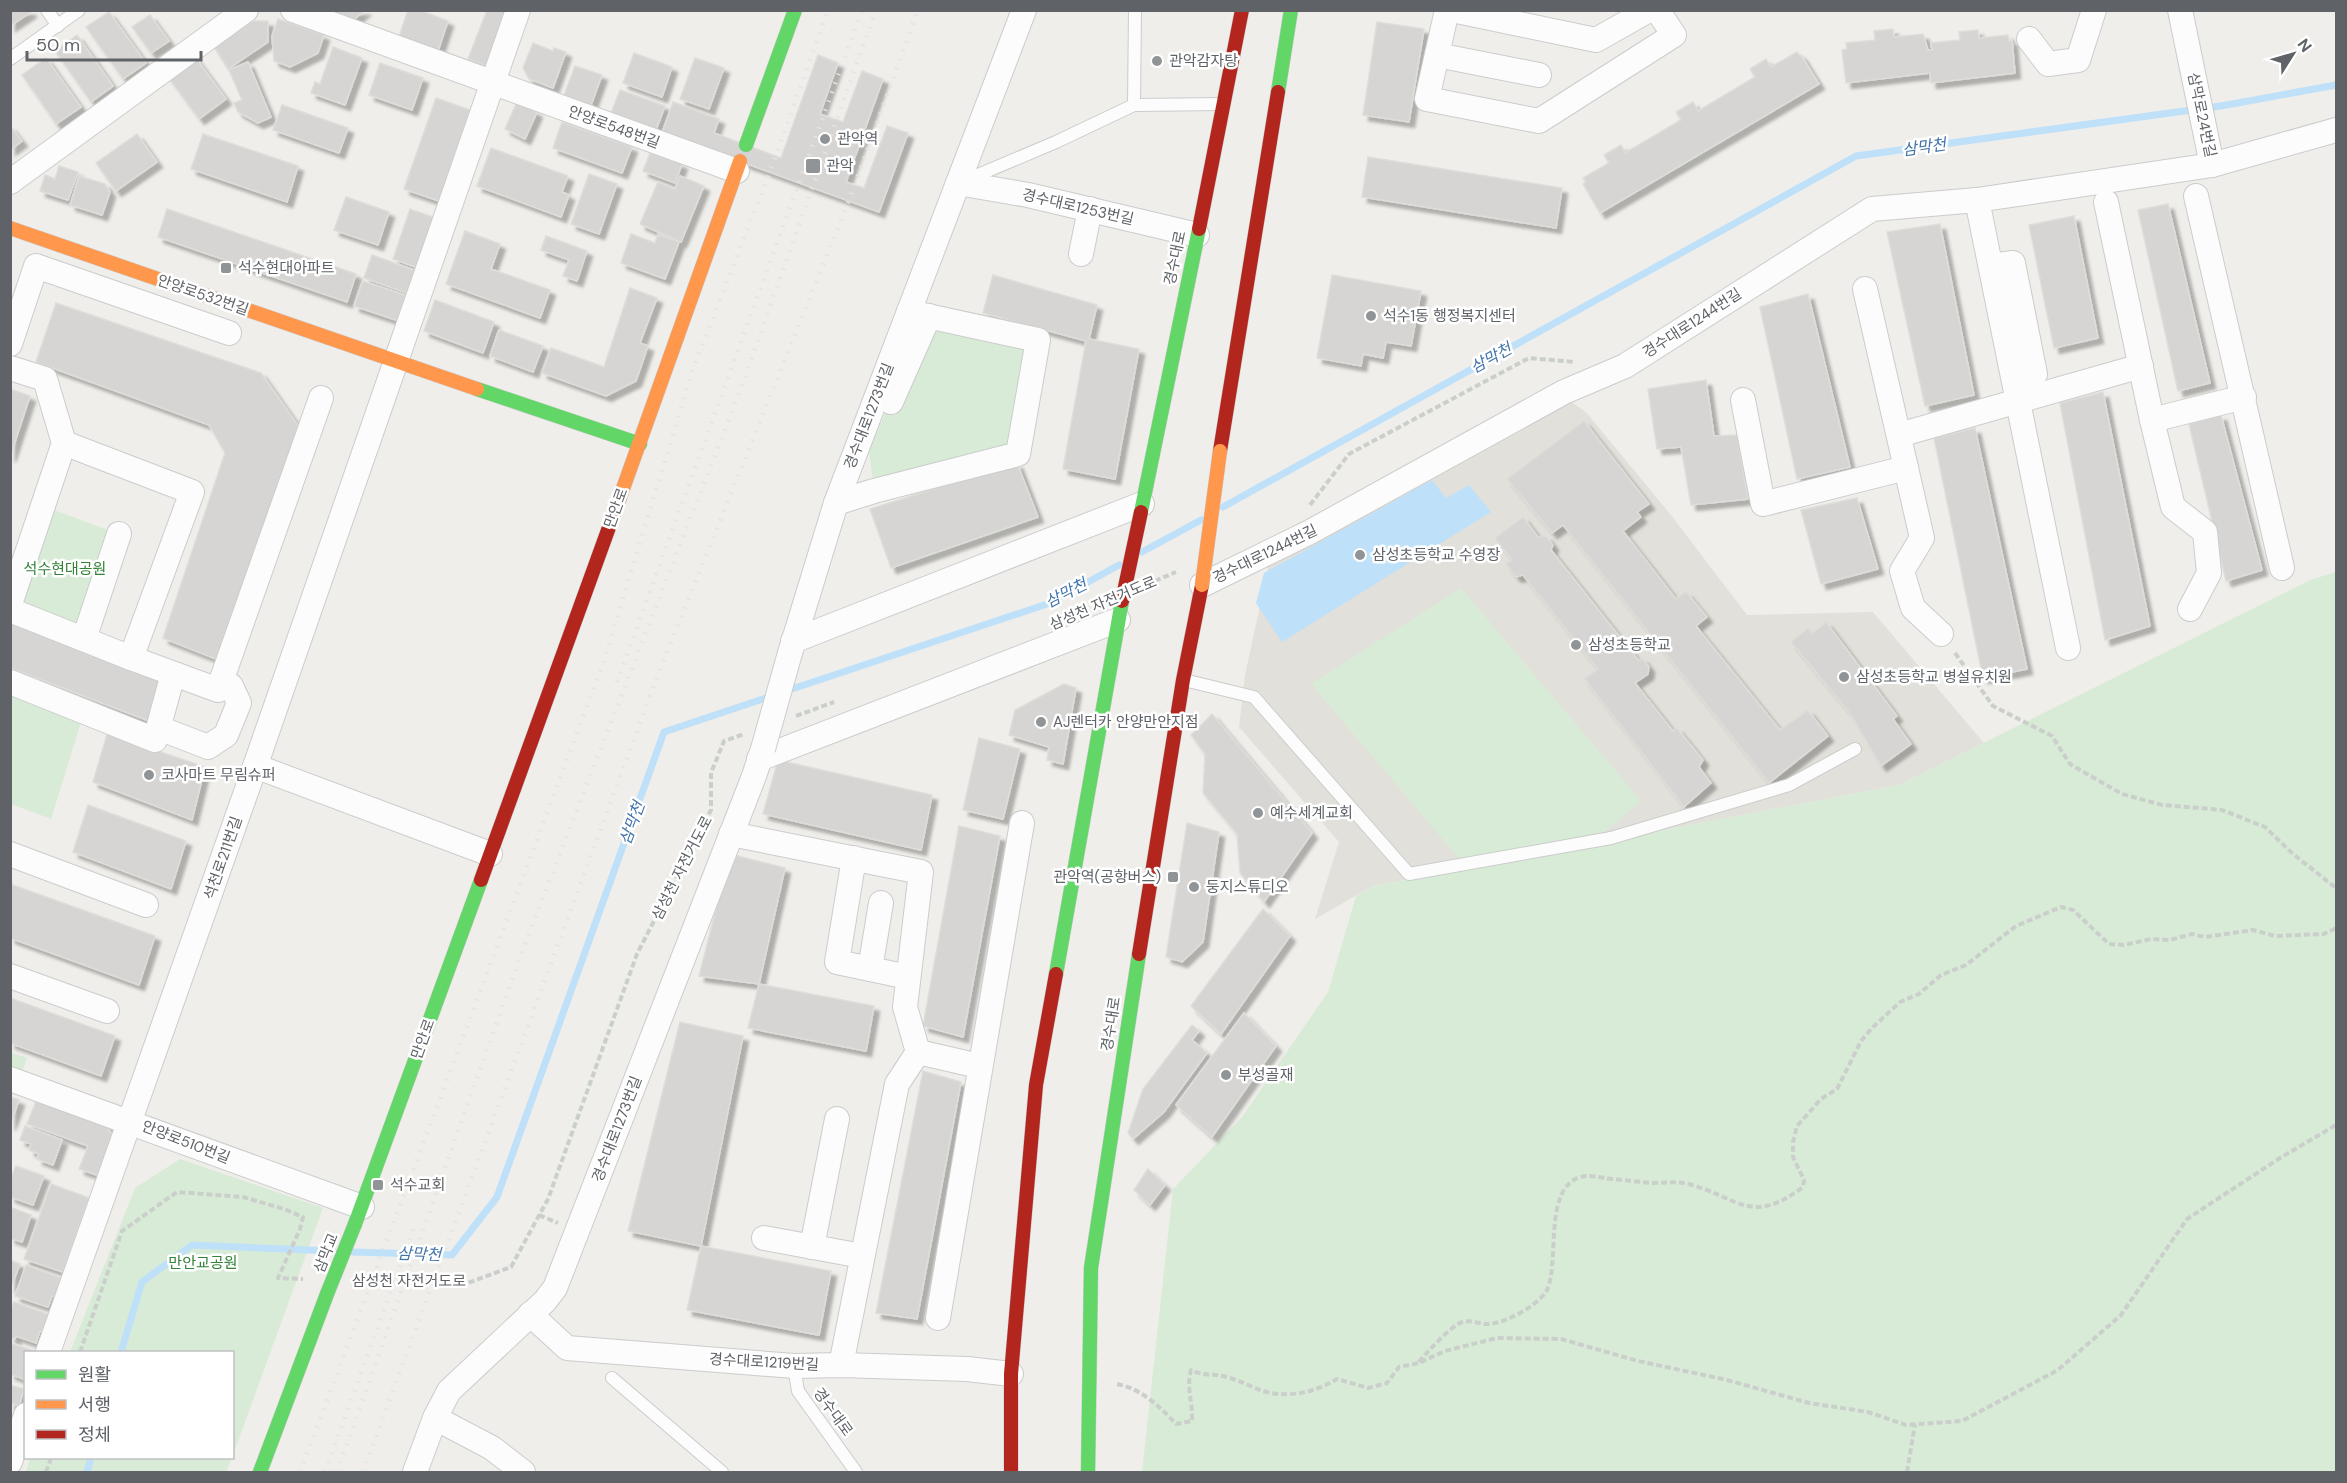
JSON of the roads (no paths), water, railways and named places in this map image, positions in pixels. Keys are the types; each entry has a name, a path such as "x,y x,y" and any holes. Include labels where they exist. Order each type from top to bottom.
{"main road":[{"path":"746,145 795,10"},
{"name":"경수대로","path":"1120,610 1242,10"},
{"name":"경수대로","path":"1088,1473 1091,1268 1115,1101 1183,680 1202,585 1220,451 1291,10"},
{"name":"만안로","path":"358,1216 640,444 738,166"},
{"name":"안양로532번길","path":"10,228 640,444"},
{"path":"1011,1473 1011,1374 1036,1085 1120,610"},
{"name":"삼막교","path":"260,1473 358,1216"}],"street":[{"path":"10,183 246,10"},
{"name":"안양로548번길","path":"293,10 492,83 738,166"},
{"path":"396,362 518,10"},
{"name":"경수대로1273번길","path":"415,1473 435,1418 449,1391 545,1301 555,1288 731,834 756,747 792,647 836,503 919,314 958,183 1024,10"},
{"path":"1447,10 1427,99 1539,121 1674,35 1657,10"},
{"path":"1452,10 1596,40 1649,10"},
{"path":"2029,39 2048,64 2078,60 2094,10"},
{"name":"삼막로24번길","path":"2180,10 2212,165 2337,130"},
{"path":"1596,40 1615,72"},
{"path":"1437,55 1539,75"},
{"name":"경수대로1244번길","path":"1202,585 1310,532 1564,392 1625,366 1872,208 1977,200 2212,165"},
{"name":"경수대로1253번길","path":"958,183 1028,195 1197,235"},
{"path":"2196,196 2282,568"},
{"path":"1977,200 2068,648"},
{"path":"2106,202 2152,420 2173,507 2205,532 2209,573 2190,609"},
{"path":"1081,254 1090,209"},
{"path":"10,344 36,266 229,333"},
{"path":"1865,289 1922,538 1902,571 1913,608 1941,634"},
{"path":"836,503 1018,454 1038,340 919,314 869,450"},
{"name":"석천로211번길","path":"49,1351 396,362"},
{"path":"1899,435 2141,366"},
{"path":"10,368 45,379 64,443 10,604"},
{"path":"2152,420 2244,397"},
{"path":"10,610 218,690 321,398"},
{"path":"1743,400 1763,504 1906,468"},
{"path":"64,443 192,492 131,658"},
{"path":"792,647 1142,508"},
{"path":"84,639 119,534"},
{"path":"756,747 1120,610"},
{"path":"10,682 155,740 173,674"},
{"path":"159,728 208,747 226,735 239,703 231,686"},
{"path":"255,766 490,854"},
{"path":"938,1318 1022,823"},
{"path":"731,834 921,872 905,1007 918,1052 897,1084 841,1365"},
{"path":"10,854 146,905"},
{"path":"855,858 837,962 908,977"},
{"path":"870,969 881,903"},
{"path":"10,976 107,1011"},
{"path":"918,1052 979,1066"},
{"name":"안양로510번길","path":"10,1079 130,1121 358,1216"},
{"path":"812,1247 837,1119"},
{"path":"764,1238 862,1256"},
{"name":"경수대로1219번길","path":"530,1314 567,1348 794,1366 841,1365 967,1369 1011,1374"},
{"path":"435,1418 492,1449 524,1473"},
{"path":"10,1462 18,1428"}],"lane":[{"path":"47,10 58,26"},
{"path":"10,59 79,10"},
{"path":"1134,105 1135,10"},
{"path":"958,183 1056,142 1134,105 1224,104"},
{"path":"1183,680 1254,697 1409,874 1611,838 1789,785 1855,749"},
{"name":"경수대로","path":"794,1366 798,1391 856,1473"},
{"path":"612,1378 722,1473"}],"water":[{"name":"삼성초등학교 수영장","path":"1432,480 1446,498 1469,485 1491,512 1282,642 1256,603 1264,573"}],"waterway":[{"name":"삼막천","path":"1223,507 1856,156 2221,106 2336,85"},
{"name":"삼막천","path":"1142,552 1201,520"},
{"name":"삼막천","path":"786,691 1050,603 1119,565"},
{"name":"삼막천","path":"353,1252 452,1255 497,1197 664,732 772,696"},
{"name":"삼막천","path":"121,1351 142,1282 192,1245 333,1251"},
{"name":"삼막천","path":"87,1472 91,1459"}],"railway":[{"path":"300,1472 603,664 692,372 771,169 828,10"},
{"path":"617,682 862,10"},
{"path":"337,1472 523,949 739,393 876,10"},
{"path":"363,1472 654,685 850,198 918,10"},
{"path":"325,1472 414,1227"}],"place":[{"name":"관악감자탕","path":"1157,61"},
{"name":"관악역","path":"825,139"},
{"name":"관악","path":"813,166"},
{"name":"석수현대아파트","path":"226,268"},
{"name":"석수1동 행정복지센터","path":"1371,316"},
{"name":"삼성초등학교 수영장","path":"1360,555"},
{"name":"삼성초등학교","path":"1576,645"},
{"name":"삼성초등학교 병설유치원","path":"1844,677"},
{"name":"AJ렌터카 안양만안지점","path":"1041,722"},
{"name":"코사마트 무림슈퍼","path":"149,775"},
{"name":"예수세계교회","path":"1258,813"},
{"name":"관악역(공항버스)","path":"1173,877"},
{"name":"둥지스튜디오","path":"1194,887"},
{"name":"부성골재","path":"1226,1075"},
{"name":"석수교회","path":"378,1185"}],"park label":[{"name":"석수현대공원","path":"65,569"},
{"name":"만안교공원","path":"203,1263"}]}
